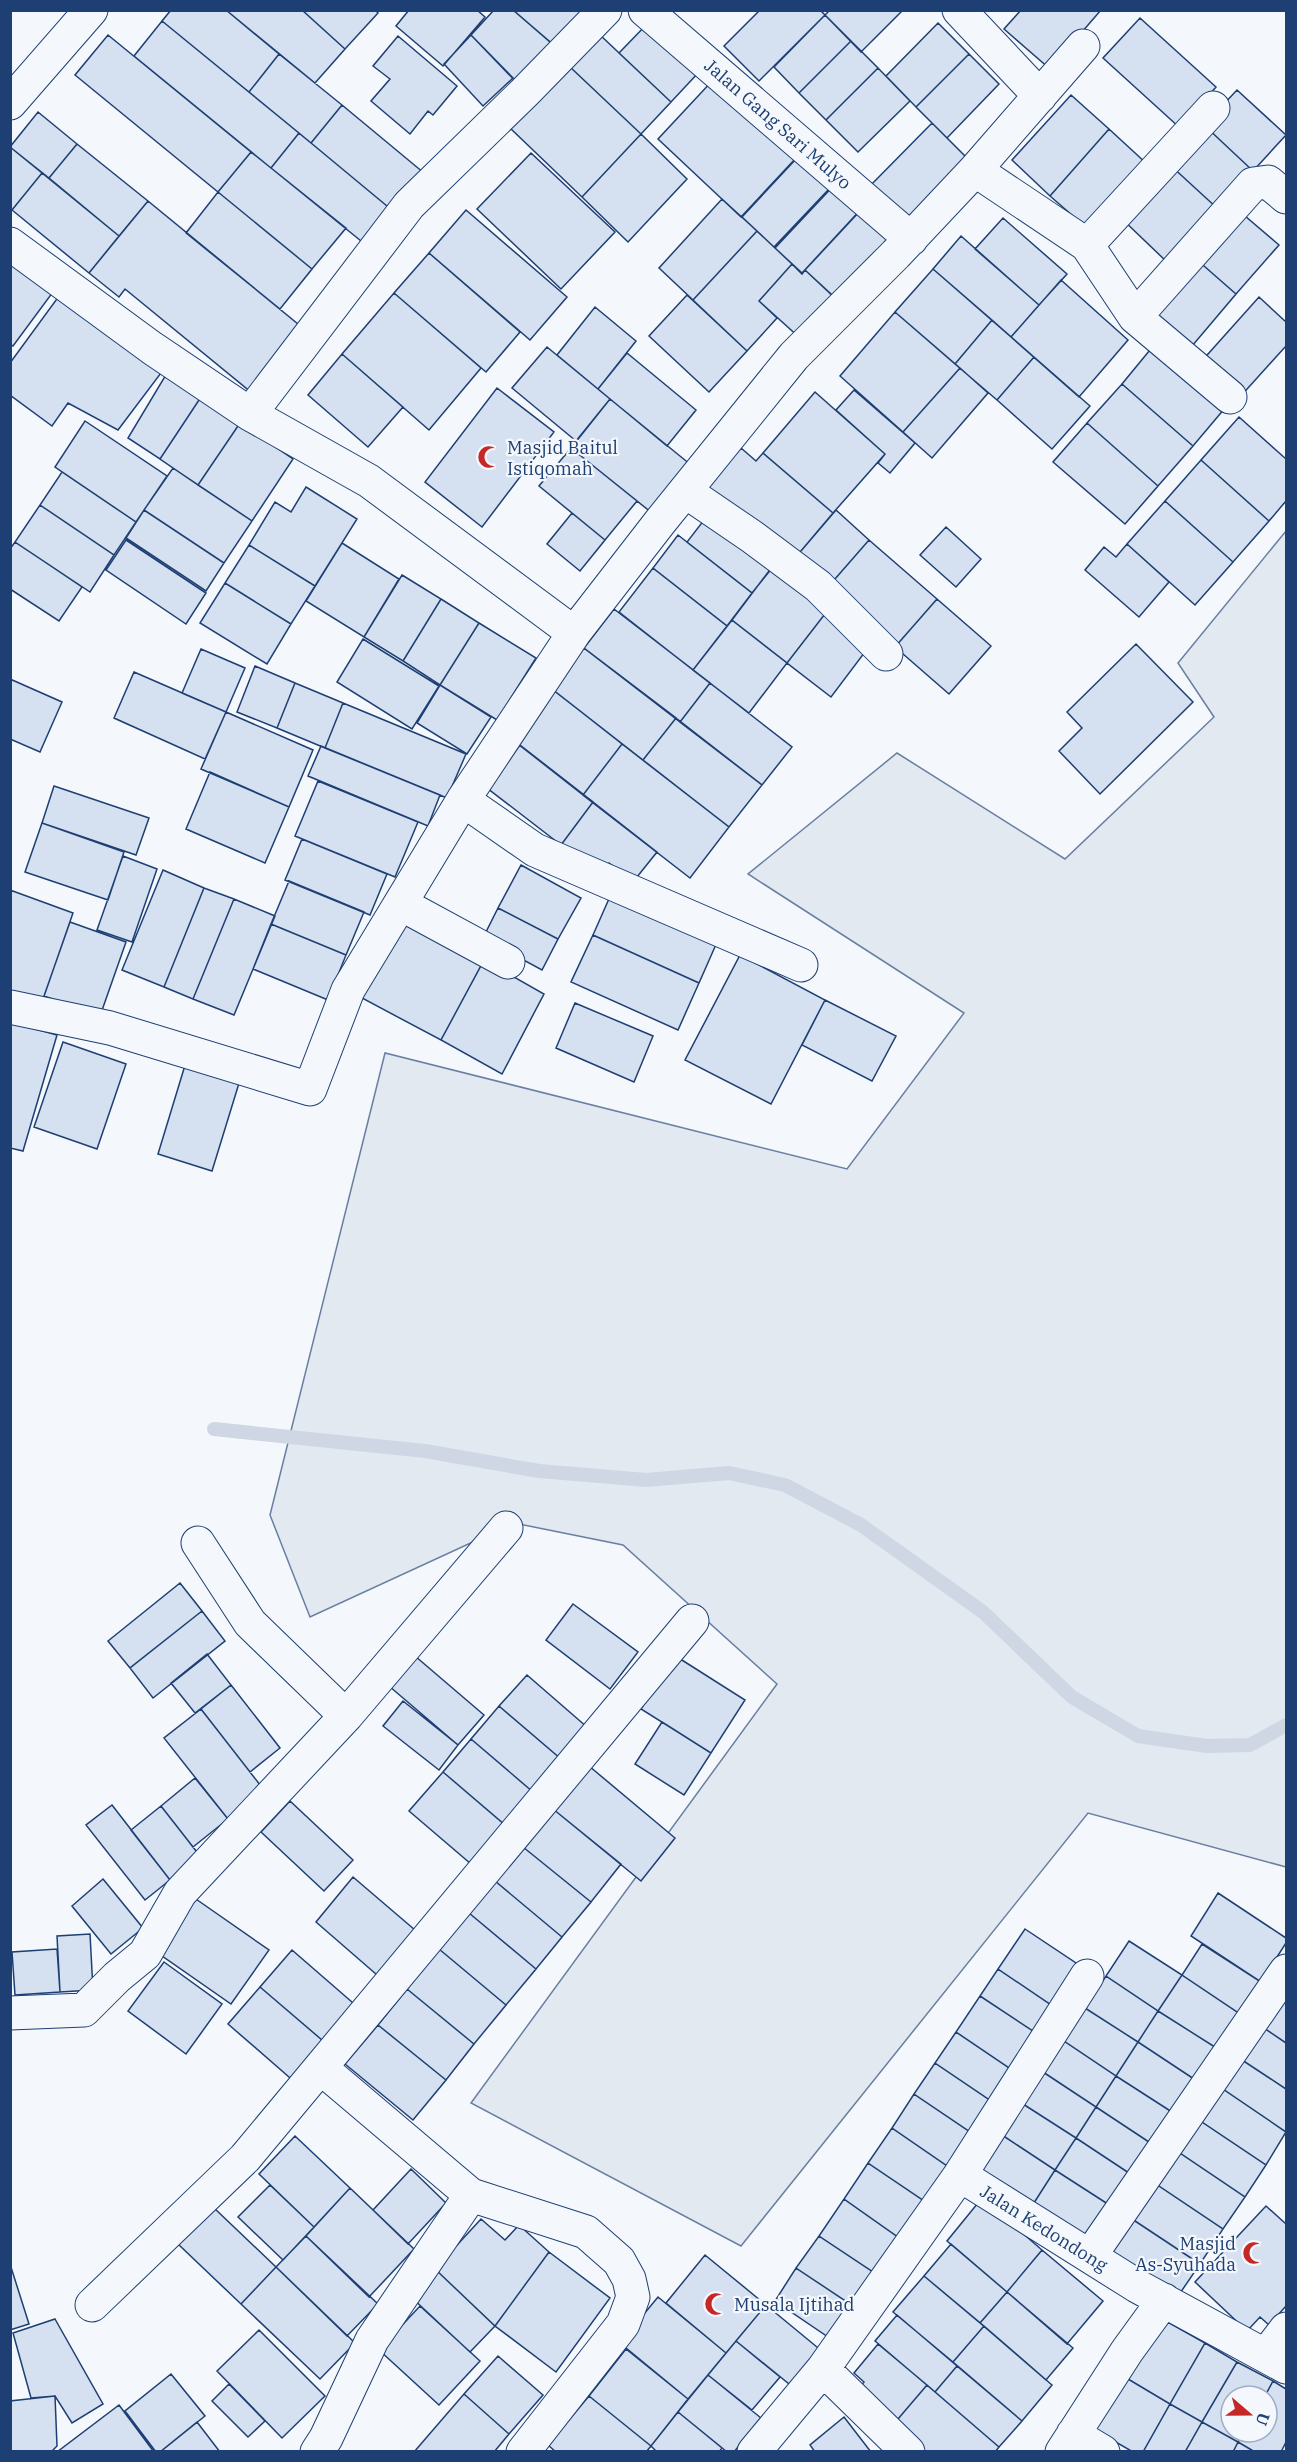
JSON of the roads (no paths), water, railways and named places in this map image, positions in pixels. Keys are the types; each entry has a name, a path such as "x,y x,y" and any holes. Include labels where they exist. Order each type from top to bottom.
{"street":[{"path":"10,103 91,10"},
{"path":"250,414 409,205 525,92 604,10"},
{"name":"Jalan Gang Sari Mulyo","path":"645,10 911,239"},
{"path":"959,10 1040,96"},
{"path":"10,1007 110,1028 310,1089 348,990 463,800 574,633 794,356 911,239 975,170 1083,46"},
{"path":"1087,245 1213,108"},
{"path":"975,170 1087,245 1135,316 1230,397"},
{"path":"1135,316 1253,184 1268,182 1287,197"},
{"path":"10,244 152,348 250,414 369,481 574,633"},
{"path":"685,491 818,586 886,654"},
{"path":"463,800 535,850 801,965"},
{"path":"401,904 508,962"},
{"path":"10,2013 84,2010 117,1977 145,1954 180,1893 346,1716 506,1528"},
{"path":"198,1543 250,1623 346,1716"},
{"path":"92,2305 245,2158 692,1621"},
{"path":"1090,2256 1287,1971"},
{"path":"754,2451 823,2369 960,2175 1087,1976"},
{"path":"321,2068 471,2195 586,2232 619,2261 629,2279 633,2296 623,2324 524,2451"},
{"name":"Jalan Kedondong","path":"960,2175 1137,2286 1276,2361"},
{"path":"317,2451 326,2438 372,2340 471,2195"},
{"path":"1103,2451 1068,2443 1127,2351 1164,2300"},
{"path":"1276,2361 1287,2329"},
{"path":"823,2369 908,2451"}],"waterway":[{"path":"214,1429 425,1451 539,1471 646,1480 729,1473 785,1485 861,1525 983,1612 1072,1697 1138,1736 1207,1746 1250,1745 1286,1725"}],"place":[{"name":"Masjid Baitul Istiqomah","path":"489,457"},
{"name":"Masjid As-Syuhada","path":"1254,2253"},
{"name":"Musala Ijtihad","path":"716,2304"}]}
